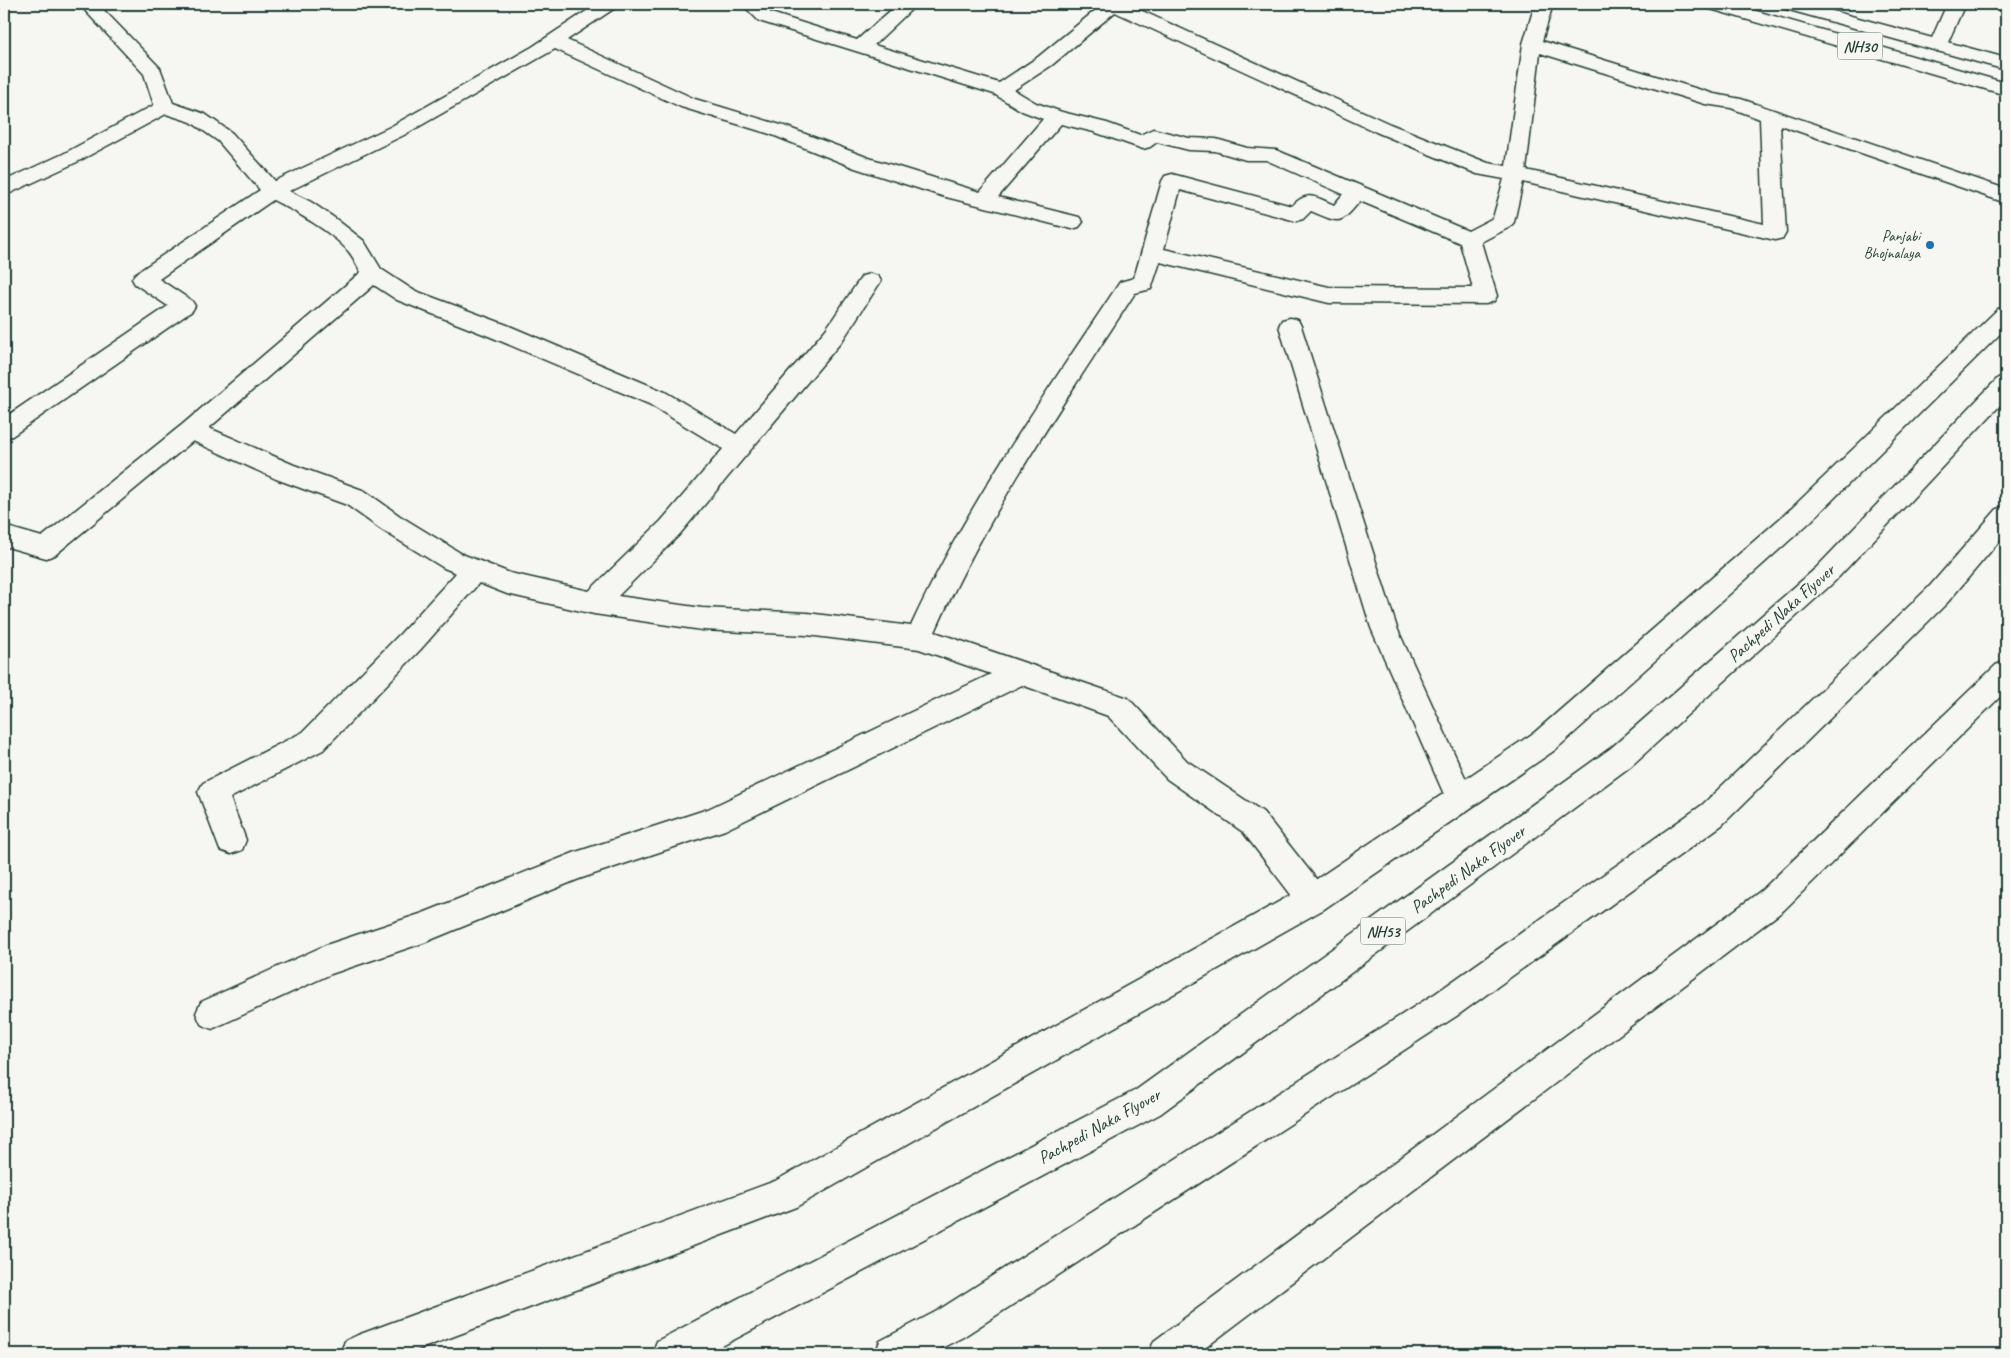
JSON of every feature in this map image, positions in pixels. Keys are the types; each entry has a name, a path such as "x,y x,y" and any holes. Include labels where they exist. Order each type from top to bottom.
{"main road":[{"path":"88,4 152,72 164,106"},
{"path":"4,430 184,306 143,279 272,191 397,131 554,41 609,4"},
{"path":"751,4 765,17 1001,90 1029,106 1056,117 1100,128 1143,142 1154,136 1189,144 1216,145 1246,154 1269,154 1430,224 1470,239 1503,222 1515,174 1532,44 1544,4"},
{"path":"860,47 908,4"},
{"path":"1001,90 1045,61 1113,4 1170,32 1383,128 1484,169 1515,174 1775,233 1770,115"},
{"name":"NH30","path":"1713,4 2006,89"},
{"name":"NH30","path":"1788,4 2006,64"},
{"path":"1938,45 1956,4"},
{"path":"554,41 688,102 777,130 862,163 984,200 1072,222"},
{"path":"1532,44 1712,100 1734,103 2006,196"},
{"path":"4,188 70,158 164,106 198,118 225,137 272,191 304,207 356,246 373,274 405,295 499,330 657,398 739,447"},
{"path":"984,200 1056,117"},
{"path":"919,638 946,578 1031,434 1128,287 1143,284 1172,181 1296,214 1308,202 1338,214 1357,191"},
{"path":"1152,253 1329,295 1486,296 1470,239"},
{"path":"4,536 46,548 191,430 373,274"},
{"path":"594,602 670,528 834,335 870,281"},
{"path":"358,1354 784,1195 1313,899 1545,741 1794,522 2006,315"},
{"path":"1290,326 1384,628 1460,799"},
{"name":"Pachpedi Naka Flyover","path":"670,1354 1156,1096 1621,757 1825,575 2006,384"},
{"path":"191,430 285,472 356,498 391,524 453,561 507,583 594,602 702,619 807,624 919,638 1118,707 1177,770 1253,822 1313,899"},
{"path":"893,1354 950,1324 1447,1004 1712,816 1938,595 2006,516"},
{"path":"231,840 213,792 313,741 410,642 475,570"},
{"path":"212,1013 326,960 424,928 576,866 715,820 1021,673"},
{"path":"1167,1354 1773,900 2006,673"}],"place":[{"name":"Panjabi Bhojnalaya","path":"1930,245"}]}
